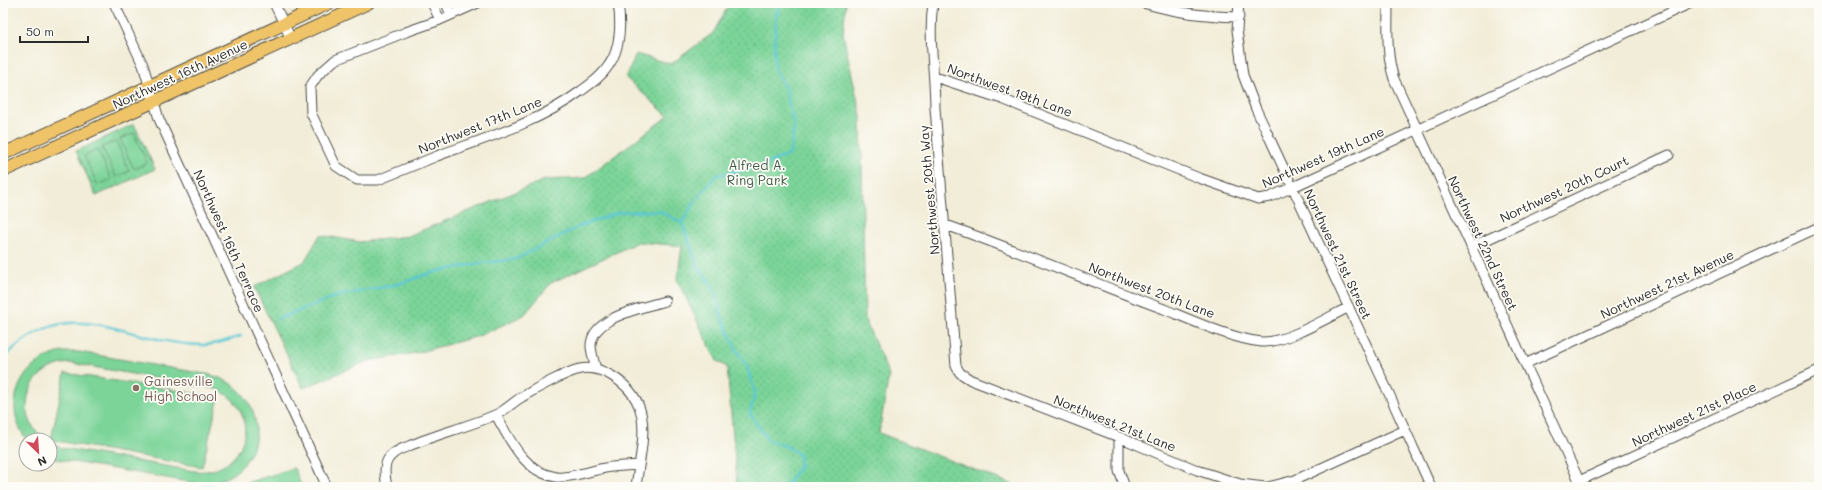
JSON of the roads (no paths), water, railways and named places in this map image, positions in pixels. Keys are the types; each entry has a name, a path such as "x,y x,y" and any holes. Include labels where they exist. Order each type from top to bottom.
{"main road":[{"name":"Northwest 16th Avenue","path":"3,154 329,3"},
{"name":"Northwest 16th Avenue","path":"3,171 368,3"}],"street":[{"name":"Northwest 16th Terrace","path":"114,3 143,65 159,119 327,487"},
{"path":"274,3 291,38"},
{"path":"432,3 440,20 478,3"},
{"path":"446,3 451,15"},
{"name":"Northwest 17th Lane","path":"440,20 335,60 318,75 310,87 311,113 336,166 357,180 378,180 506,132 549,112 599,78 610,64 620,31 618,3"},
{"name":"Northwest 20th Way","path":"933,3 931,46 935,77 935,108 946,225 956,366 960,373"},
{"path":"1143,3 1175,12 1202,16 1239,17"},
{"name":"Northwest 21st Street","path":"1238,3 1239,17 1237,30 1243,75 1256,109 1431,487"},
{"name":"Northwest 22nd Street","path":"1388,3 1389,64 1400,94 1580,484"},
{"name":"Northwest 19th Lane","path":"935,77 1002,99 1199,178 1258,199 1270,197 1293,187 1691,3"},
{"name":"Northwest 20th Court","path":"1470,247 1669,155"},
{"name":"Northwest 20th Lane","path":"946,225 1196,322 1263,342 1280,339 1308,328 1349,308"},
{"name":"Northwest 21st Avenue","path":"1525,364 1819,227"},
{"path":"596,369 591,346 596,331 609,320 665,301"},
{"path":"388,487 385,475 386,463 393,453 419,442 496,415 522,397 580,369 596,369 611,375 636,396 643,415 643,434 636,487"},
{"name":"Northwest 21st Place","path":"1580,484 1819,370"},
{"name":"Northwest 21st Lane","path":"960,373 971,380 1119,437 1197,470 1240,484 1265,487"},
{"path":"496,415 515,449 527,463 557,478 607,467 639,464"},
{"path":"1275,487 1295,480 1405,430"},
{"path":"1119,437 1119,471 1125,487"}],"waterway":[{"path":"780,3 777,11 774,46 775,69 786,90 794,126 790,154 759,167 717,175 696,200 682,223 699,269 713,286 721,315 736,349 747,366 755,392 750,414 768,440 786,446 799,454 800,466 785,487"},
{"path":"278,319 337,296 395,285 434,272 475,264 516,259 578,227 620,212 660,211 682,223"},
{"path":"3,359 28,337 52,326 76,323 100,325 177,343 205,345 223,342 241,336"}],"place":[{"name":"Gainesville High School","path":"136,388"}],"park label":[{"name":"Alfred A. Ring Park","path":"757,172"}]}
